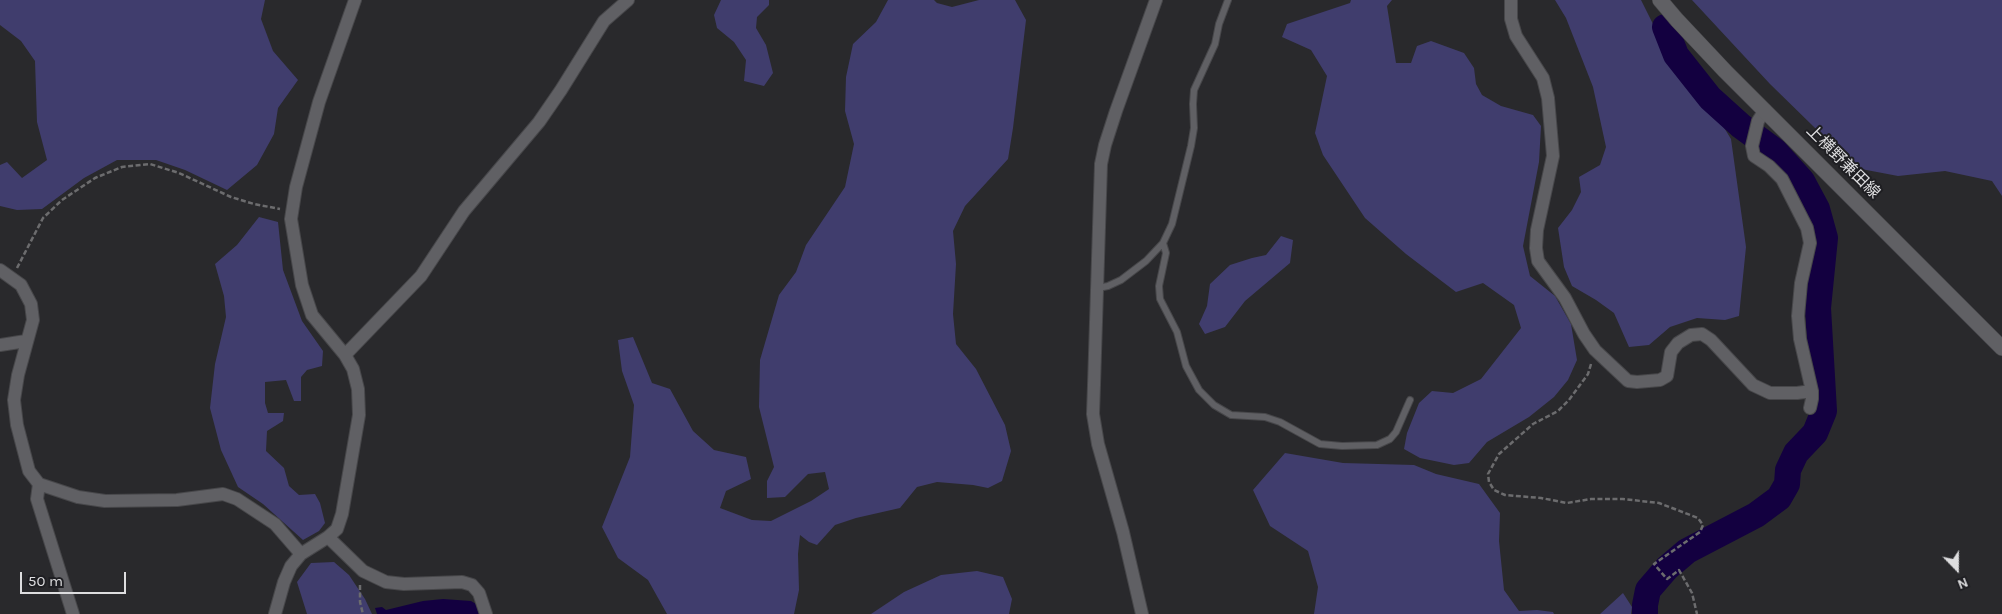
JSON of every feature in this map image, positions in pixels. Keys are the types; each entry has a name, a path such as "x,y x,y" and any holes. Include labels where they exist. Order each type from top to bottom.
{"main road":[{"name":"上横野兼田線","path":"1660,0 1762,116 2002,348"}],"street":[{"path":"275,614 284,582 291,566 301,554 311,546 328,538 337,529 342,514 359,415 358,389 353,369 345,354 312,315 302,285 291,219 296,187 319,102 355,0"},
{"path":"345,354 421,276 440,250 464,211 539,122 562,90 604,21 628,0"},
{"path":"1142,614 1123,532 1098,444 1093,414 1101,164 1104,145 1156,0"},
{"path":"1511,0 1511,20 1516,36 1543,78 1548,98 1552,156 1537,230 1536,248 1538,261 1565,298 1584,334 1595,350 1628,381 1660,380 1667,376 1671,352 1678,342 1691,335 1702,334 1717,346 1753,385 1770,393 1812,391"},
{"path":"1762,116 1752,146 1754,156 1769,166 1782,180 1807,228 1810,243 1801,283 1798,316 1800,339 1812,391 1810,408"},
{"path":"5,273 21,285 31,304 33,320 26,341 14,400 17,425 29,471 39,484 78,497 105,501 177,500 223,494 237,499 275,524 301,554"},
{"path":"0,345 26,341"},
{"path":"39,484 38,499 73,614"},
{"path":"328,538 363,571 386,582 404,584 462,582 472,585 479,593 486,614"}],"lane":[{"path":"1098,288 1121,280 1146,261 1163,243 1172,224 1194,128 1192,104 1194,90 1215,44 1219,24 1228,0"},
{"path":"1163,243 1166,254 1159,286 1160,299 1177,332 1186,366 1199,390 1214,405 1231,415 1265,416 1320,444 1342,446 1377,445 1390,439 1396,432 1410,400"}],"path":[{"path":"5,273 19,266 43,218 62,200 96,178 122,167 150,164 179,173 231,197 276,208 292,209"},
{"path":"1595,350 1588,374 1569,400 1558,411 1533,424 1499,454 1488,474 1489,482 1494,490 1505,495 1541,498 1567,503 1590,499 1623,499 1659,503 1698,518 1702,525 1700,532 1654,564 1668,579 1678,570 1692,593 1697,614"},
{"path":"363,571 360,584 360,602 363,614"}],"shaded area":[{"path":"0,0 265,0 261,19 273,51 298,80 278,108 274,134 257,165 227,190 185,170 156,160 117,160 84,178 42,209 17,210 0,206 0,165 7,162 22,178 47,160 37,122 35,61 21,41 0,25"},
{"path":"721,0 769,0 769,5 757,17 756,28 766,45 773,73 764,86 744,81 746,60 734,42 717,28 714,15"},
{"path":"888,0 934,0 937,3 952,7 979,0 1015,0 1026,20 1008,159 965,206 953,231 956,264 953,314 956,344 976,369 1005,425 1011,451 1002,481 988,488 937,482 917,487 900,508 835,525 817,545 800,535 798,554 799,590 794,614 667,614 648,580 618,558 602,527 630,457 634,405 622,371 618,340 633,337 652,383 670,389 693,431 714,450 746,457 751,479 726,491 720,508 752,520 771,521 811,501 829,489 825,472 808,474 785,497 767,498 767,481 774,467 759,407 760,360 779,295 796,272 806,245 845,187 854,144 845,111 846,77 853,44 876,22"},
{"path":"1351,0 1392,0 1387,6 1396,63 1411,63 1417,46 1431,41 1464,53 1474,68 1476,84 1482,95 1501,106 1533,115 1541,126 1539,162 1523,246 1530,276 1555,296 1571,324 1577,360 1568,380 1554,397 1529,417 1487,442 1469,463 1454,465 1420,458 1404,449 1407,433 1419,403 1432,391 1453,393 1481,379 1521,328 1514,305 1483,283 1456,292 1406,254 1365,218 1323,155 1315,133 1327,76 1311,50 1282,37 1287,24 1350,3"},
{"path":"1555,0 1641,0 1665,48 1687,85 1720,121 1731,139 1746,247 1739,316 1725,320 1697,318 1670,327 1649,345 1629,347 1614,313 1572,286 1564,267 1558,228 1572,210 1581,192 1579,177 1600,165 1606,147 1593,87 1566,18"},
{"path":"1692,0 2002,0 2002,196 1992,181 1945,171 1898,176 1856,168 1770,84"},
{"path":"259,217 278,222 283,270 302,321 323,351 322,366 307,370 301,377 301,401 294,401 286,380 265,382 265,403 268,413 284,413 283,421 267,431 266,451 284,468 289,486 299,495 315,494 320,503 325,523 319,531 303,540 263,504 238,487 221,450 210,408 215,364 226,317 224,296 215,264 237,245"},
{"path":"1281,236 1293,240 1290,263 1245,301 1225,327 1205,334 1199,324 1207,306 1210,284 1230,265 1266,255"},
{"path":"1285,453 1343,463 1414,465 1436,474 1479,484 1500,513 1499,541 1504,590 1519,611 1537,610 1553,612 1554,614 1314,614 1318,587 1308,551 1270,526 1253,490"},
{"path":"334,562 349,575 365,599 372,614 307,614 297,582 311,563"},
{"path":"977,571 1003,577 1012,599 1009,614 871,614 904,592 941,575"},
{"path":"1623,593 1632,607 1631,614 1600,614"},
{"path":"443,599 471,601 476,604 479,614 377,614 375,608 382,607 386,610 423,601"}],"waterway":[{"path":"1645,614 1648,590 1667,568 1687,551 1756,515 1779,498 1787,484 1788,470 1796,453 1815,433 1824,411 1818,308 1825,238 1817,209 1802,181 1775,151 1741,126 1710,98 1676,55 1665,27"}]}
